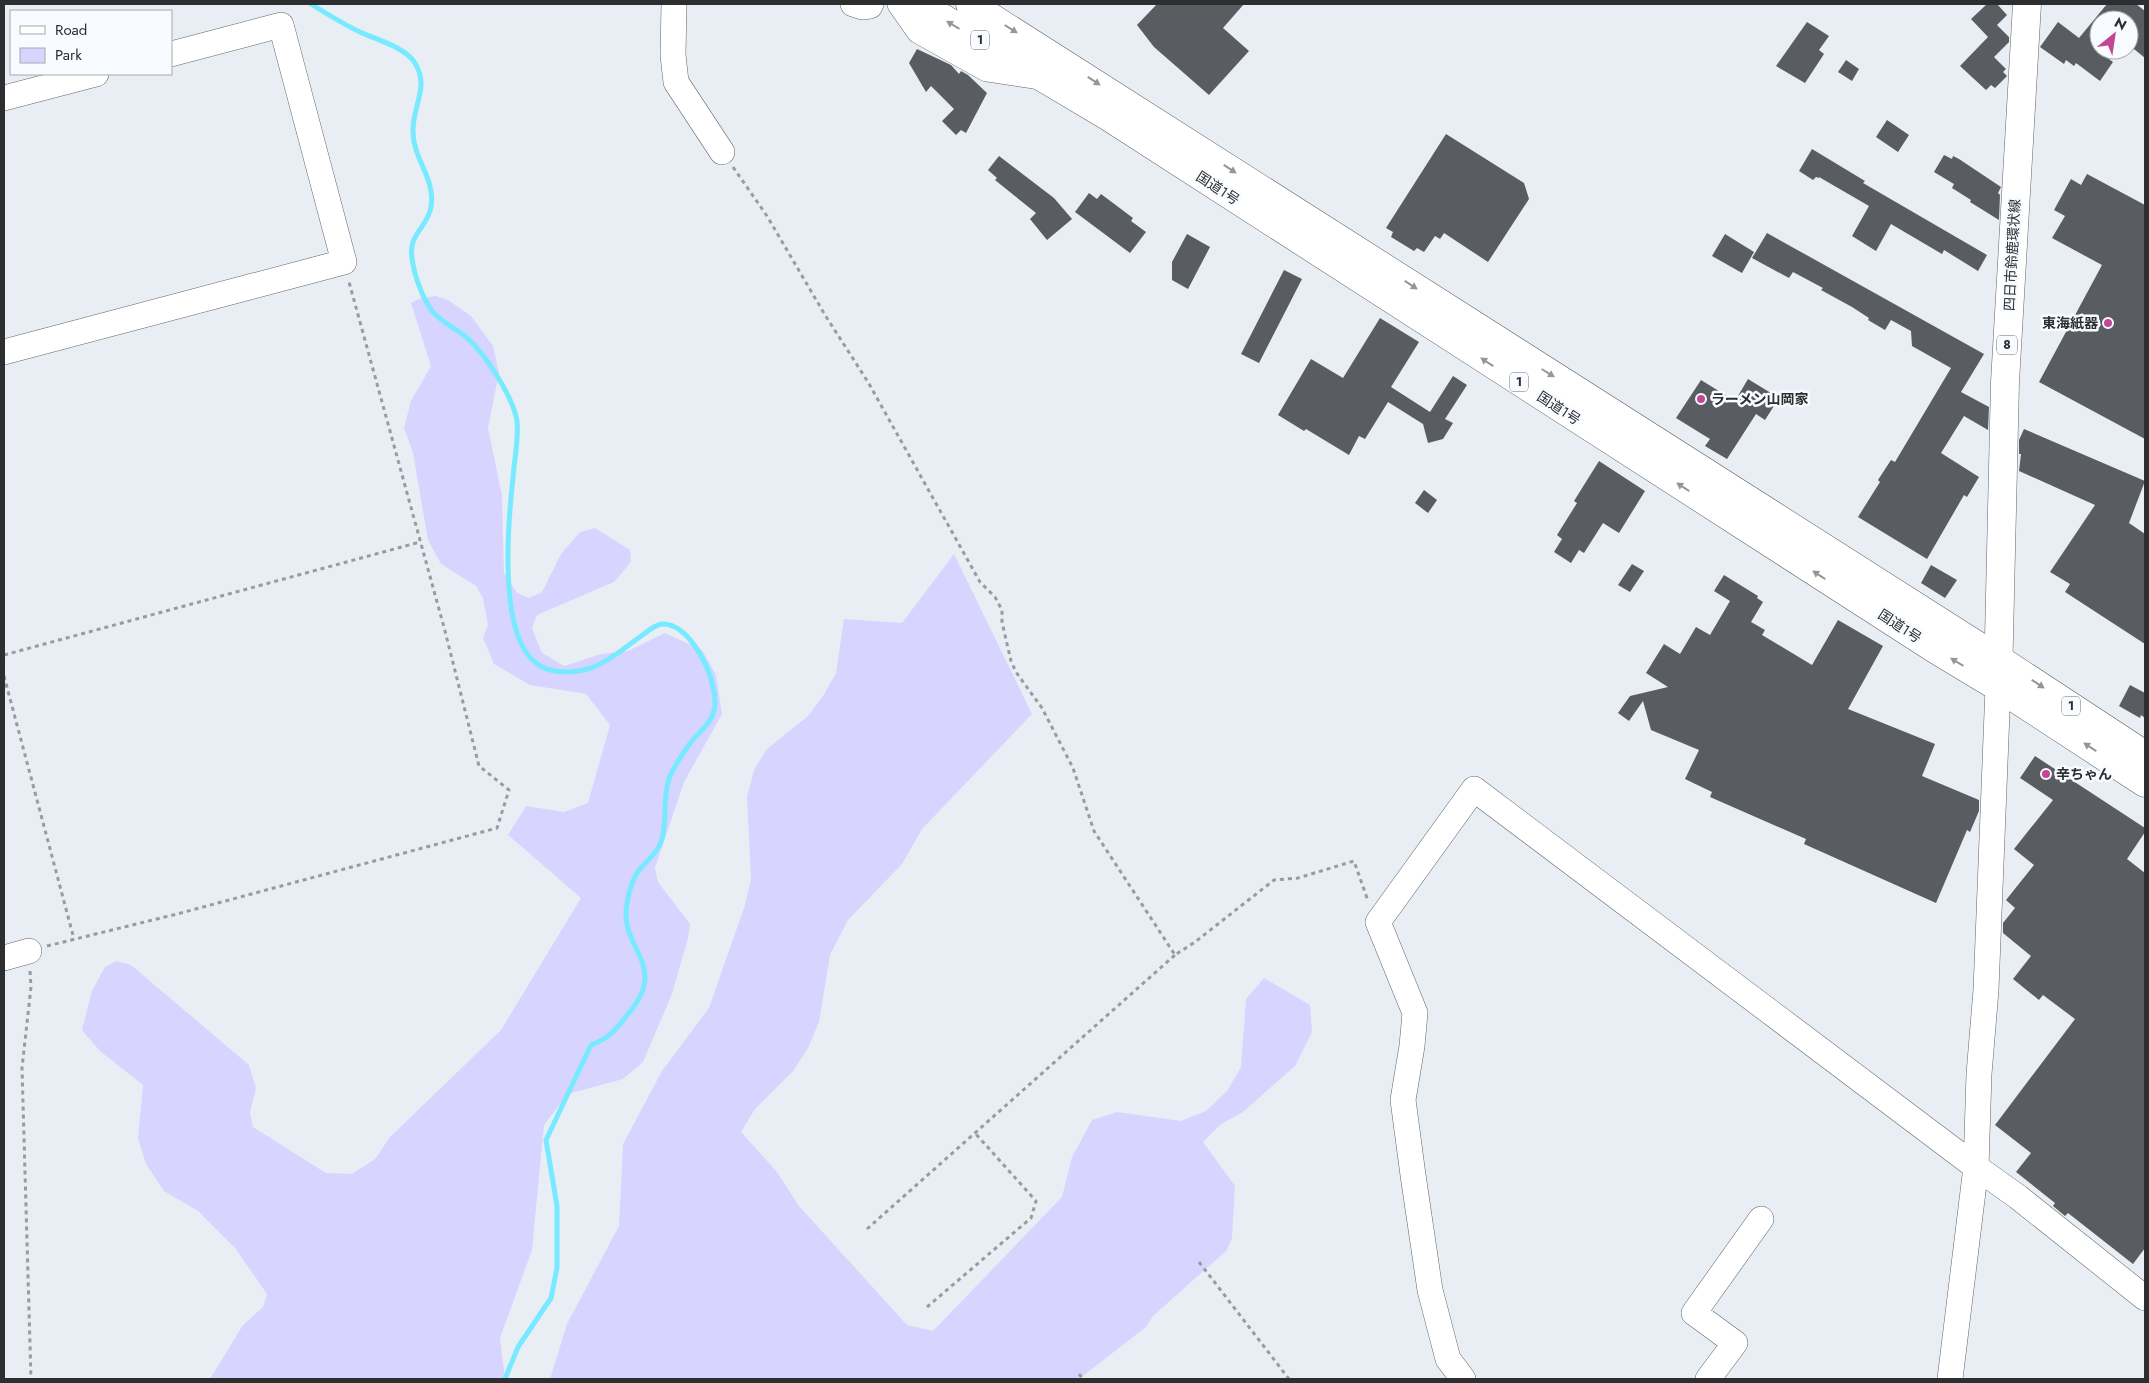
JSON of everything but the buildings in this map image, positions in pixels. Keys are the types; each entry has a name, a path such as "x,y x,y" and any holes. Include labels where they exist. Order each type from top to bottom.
{"main road":[{"name":"国道1号","path":"919,4 1382,281 1734,505 1997,658 2145,755"},
{"name":"国道1号","path":"970,4 1382,281"},
{"name":"四日市鈴鹿環状線","path":"1998,687 1997,658 2002,536 2004,382 2027,4"},
{"name":"国道1号","path":"1734,505 1935,649 1998,687 2145,783"}],"street":[{"path":"674,4 673,55 676,82 722,152"},
{"path":"900,4 919,31 986,69 1040,77"},
{"path":"4,352 344,262 281,25 172,54"},
{"path":"4,98 92,75"},
{"path":"1950,1379 1976,1167 1979,1074 1986,990 1998,687"},
{"path":"1463,1379 1448,1359 1430,1290 1403,1100 1412,1046 1415,1013 1378,922 1474,789 2018,1197 2145,1298"},
{"path":"4,958 29,951"},
{"path":"1708,1379 1734,1343 1694,1314 1761,1219"}],"path":[{"path":"722,152 767,216 825,315 868,382 980,582 995,597 1002,610 1002,622 1011,661 1016,672 1042,708 1073,768 1094,831 1175,955"},
{"path":"31,1379 22,1068 31,987 29,951 177,914 497,828 509,790 479,766 445,631 344,262"},
{"path":"4,654 420,542"},
{"path":"4,676 74,939"},
{"path":"867,1230 1175,955 1195,942 1274,880 1298,878 1354,861 1378,922"},
{"path":"928,1307 1031,1218 1036,1201 975,1133"},
{"path":"1199,1262 1290,1379"},
{"path":"1079,1374 1083,1379"}],"green space":[{"path":"436,296 448,300 471,316 493,346 499,373 488,428 502,496 504,573 517,593 529,598 542,592 561,554 580,532 595,528 630,550 631,562 614,582 537,615 532,628 542,653 564,666 601,654 628,651 665,633 702,650 716,675 722,714 684,782 655,868 658,882 690,924 688,938 672,994 643,1062 623,1079 568,1094 544,1125 532,1250 500,1338 505,1379 210,1379 243,1325 263,1307 267,1294 235,1248 198,1211 164,1191 146,1164 138,1139 143,1085 100,1051 82,1030 92,991 105,967 116,961 131,965 249,1065 256,1088 250,1113 253,1127 326,1173 352,1174 375,1159 390,1137 501,1030 581,898 508,835 526,806 564,812 588,803 610,725 586,694 530,685 494,664 483,638 488,625 483,598 476,586 441,564 428,540 413,453 404,428 411,401 431,366 411,303 421,298"},
{"path":"954,554 1032,714 922,829 902,864 848,920 830,955 819,1022 808,1048 794,1070 755,1109 741,1132 777,1172 799,1206 907,1325 933,1331 1062,1197 1072,1157 1092,1120 1117,1112 1181,1121 1206,1111 1227,1091 1241,1067 1246,999 1264,978 1310,1005 1312,1032 1295,1066 1243,1112 1221,1124 1203,1142 1235,1186 1232,1238 1227,1250 1153,1316 1146,1327 1079,1379 550,1379 567,1324 619,1226 623,1144 662,1071 709,1008 745,905 751,879 747,797 754,770 767,749 808,716 823,696 836,673 844,619 902,623"}],"waterway":[{"path":"311,4 354,29 398,48 410,57 419,72 421,89 413,123 414,142 428,178 432,197 429,214 413,243 413,265 428,305 444,322 466,337 489,364 510,400 517,421 510,515 508,577 517,633 526,653 536,663 548,669 569,672 581,671 603,663 655,627 662,624 671,626 680,630 696,647 711,678 715,700 715,708 711,718 676,764 669,779 661,842 639,870 629,894 626,919 629,933 644,969 645,982 640,997 612,1032 591,1045 546,1140 557,1206 557,1268 551,1298 518,1347 505,1379"}],"place":[{"name":"東海紙器","path":"2108,323"},
{"name":"ラーメン山岡家","path":"1701,399"},
{"name":"辛ちゃん","path":"2046,774"}]}
